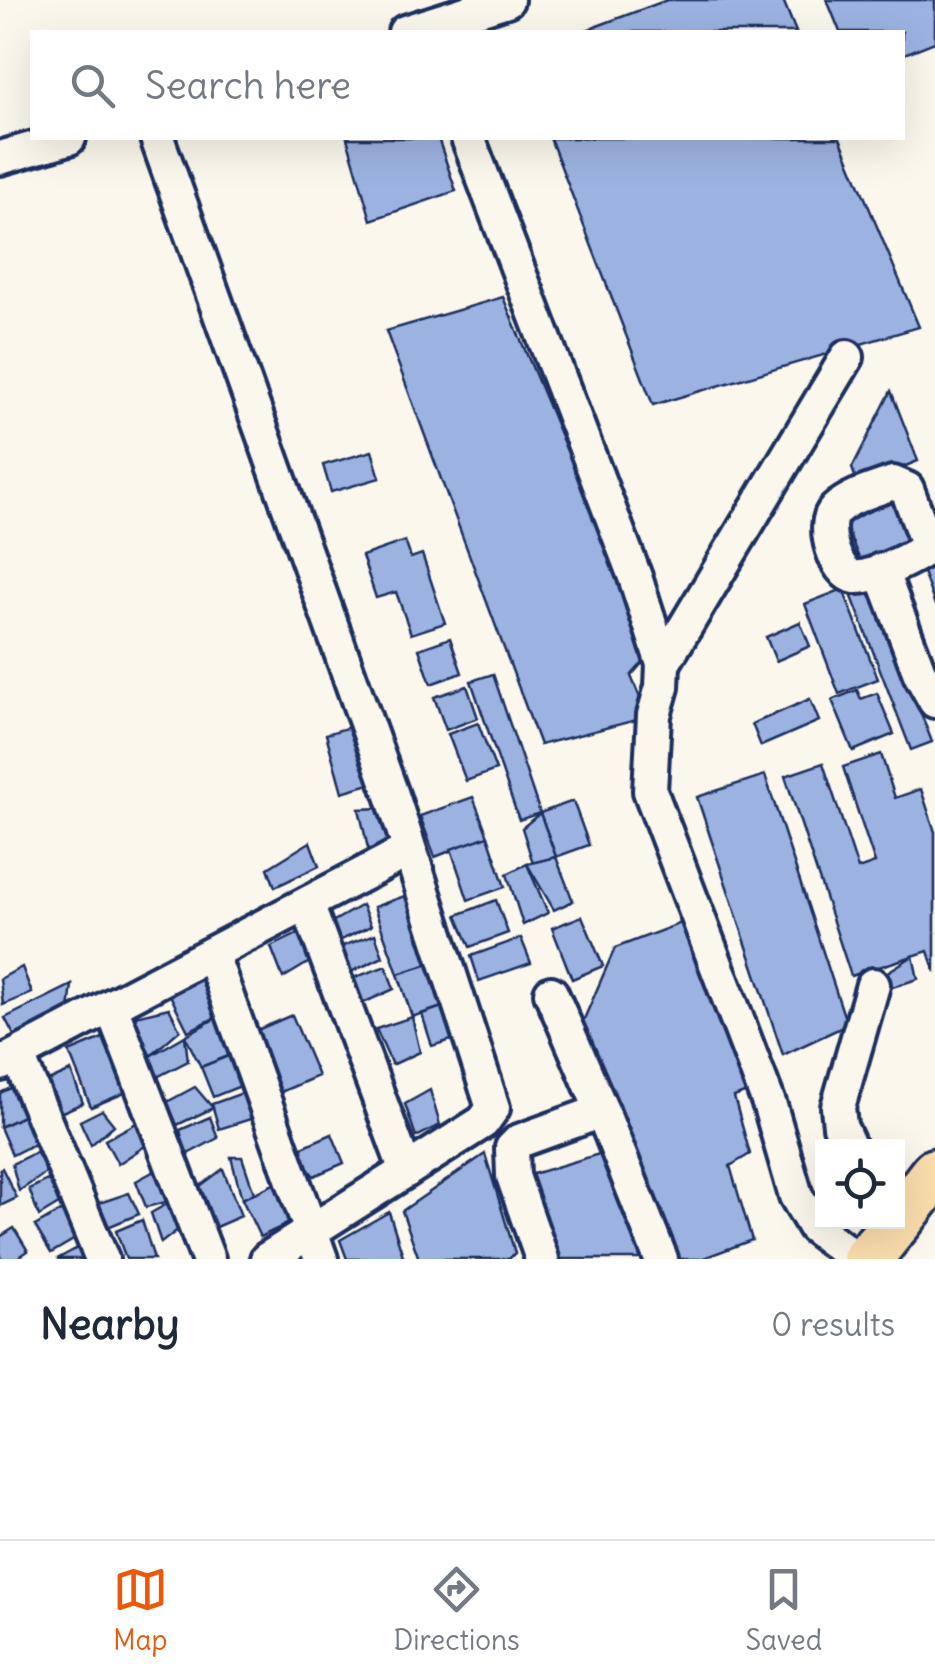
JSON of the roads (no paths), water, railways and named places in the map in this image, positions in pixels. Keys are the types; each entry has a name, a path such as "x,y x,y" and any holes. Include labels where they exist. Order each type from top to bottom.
{"highway":[{"path":"868,1259 907,1203"}],"street":[{"path":"410,30 507,0"},
{"path":"0,158 62,140"},
{"path":"159,140 410,850 493,1108 484,1122 406,1171 316,1245 267,1259"},
{"path":"469,140 635,578 663,664 654,716 650,791 770,1106 796,1196 814,1227 856,1259"},
{"path":"663,664 847,357"},
{"path":"881,570 920,674 935,700"},
{"path":"102,1259 9,1060 410,850"},
{"path":"307,904 406,1171"},
{"path":"212,954 316,1245"},
{"path":"846,1139 838,1107 873,985"},
{"path":"551,992 662,1259"},
{"path":"111,1006 208,1259"},
{"path":"542,1259 513,1176 512,1148 519,1141 602,1112"}]}
